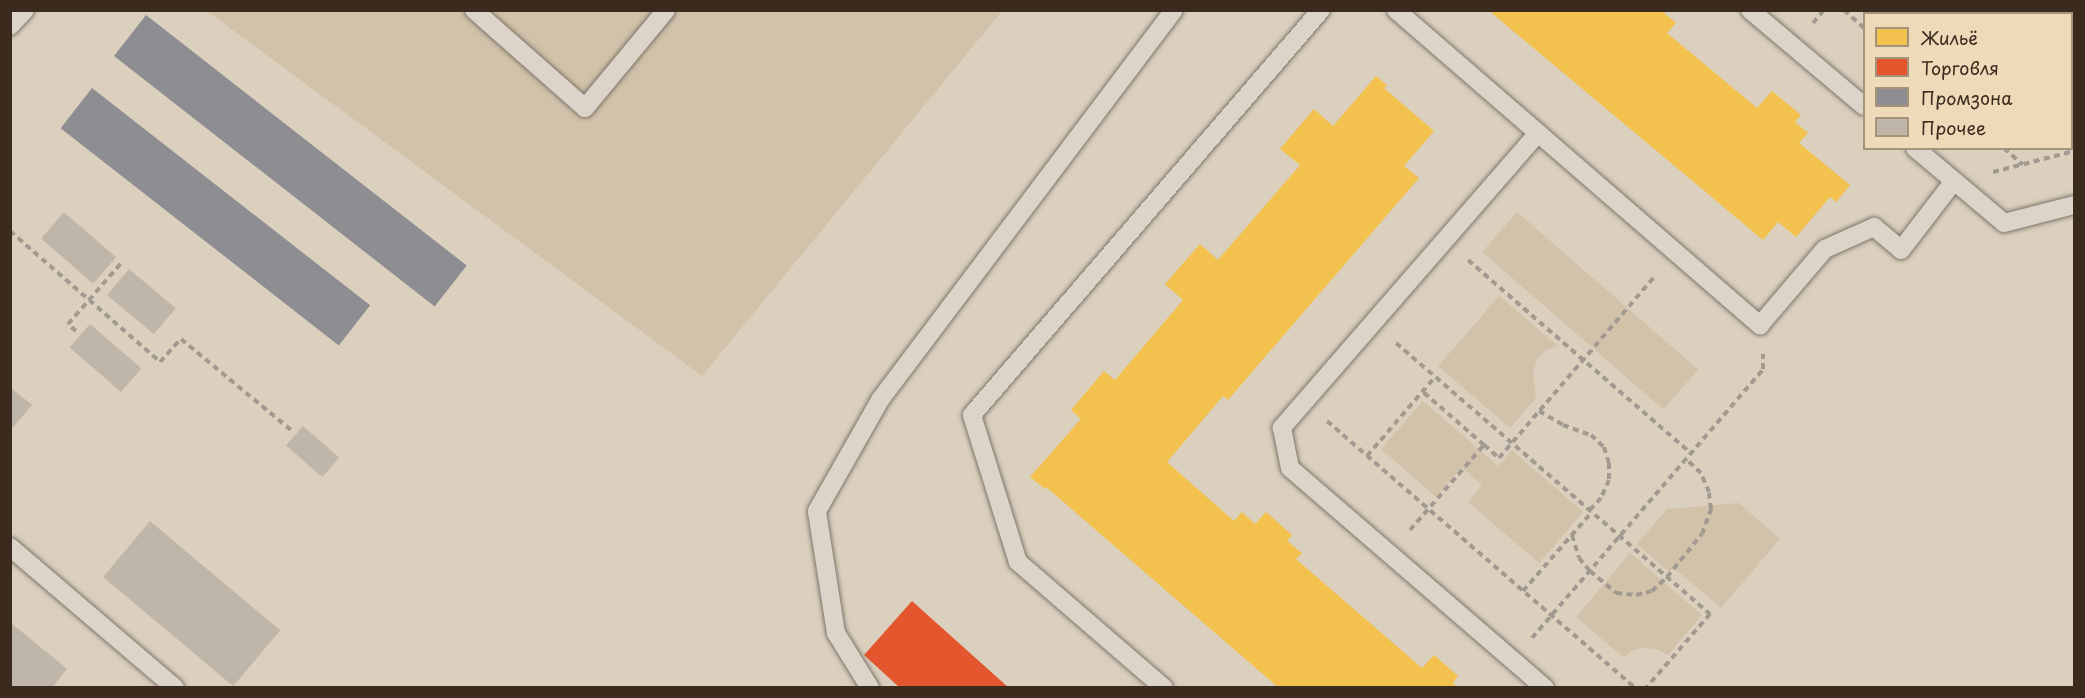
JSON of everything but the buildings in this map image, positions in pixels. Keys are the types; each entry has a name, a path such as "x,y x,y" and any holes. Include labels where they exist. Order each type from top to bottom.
{"lane":[{"path":"10,26 25,10"},
{"path":"474,10 585,108 666,10"},
{"path":"870,687 836,633 817,510 880,400 1174,10"},
{"path":"1164,687 1018,562 972,414 1321,10"},
{"path":"1396,10 1760,326 1825,249 1874,227 1901,250 1954,181"},
{"path":"1750,10 1863,105"},
{"path":"1538,133 1282,428 1290,468 1545,687"},
{"path":"1917,150 2004,223 2074,205"},
{"path":"10,547 175,687"}],"path":[{"path":"1844,10 1863,27"},
{"path":"2006,150 2023,165"},
{"path":"1954,181 2074,150"},
{"path":"10,231 160,362 181,339 291,430"},
{"path":"1444,240 1691,453"},
{"path":"1423,392 1498,458 1676,253"},
{"path":"76,331 68,324 123,261"},
{"path":"1373,323 1710,614 1646,687"},
{"path":"1513,660 1763,369 1763,349"},
{"path":"1367,456 1436,377"},
{"path":"1305,402 1635,687"},
{"path":"1524,591 1591,511 1609,480 1609,463 1604,447 1591,435 1563,425 1539,411"},
{"path":"1390,554 1484,445"},
{"path":"1572,535 1579,558 1590,571 1616,593 1636,595 1652,591 1667,577 1702,534 1711,509 1709,492 1701,474 1686,459"}],"shaded area":[{"path":"207,11 1002,11 702,376"},
{"path":"1945,11 1945,12 1866,12"},
{"path":"1517,212 1698,369 1663,409 1482,252"},
{"path":"1499,296 1558,346 1546,350 1538,358 1533,372 1536,398 1510,428 1438,366"},
{"path":"1423,401 1498,466 1512,450 1583,512 1539,563 1468,502 1482,485 1462,467 1436,497 1381,449"},
{"path":"1739,503 1780,539 1721,608 1674,568 1669,572 1637,544 1667,509"},
{"path":"1630,553 1702,615 1668,655 1656,649 1643,648 1631,651 1624,658 1576,617"}]}
